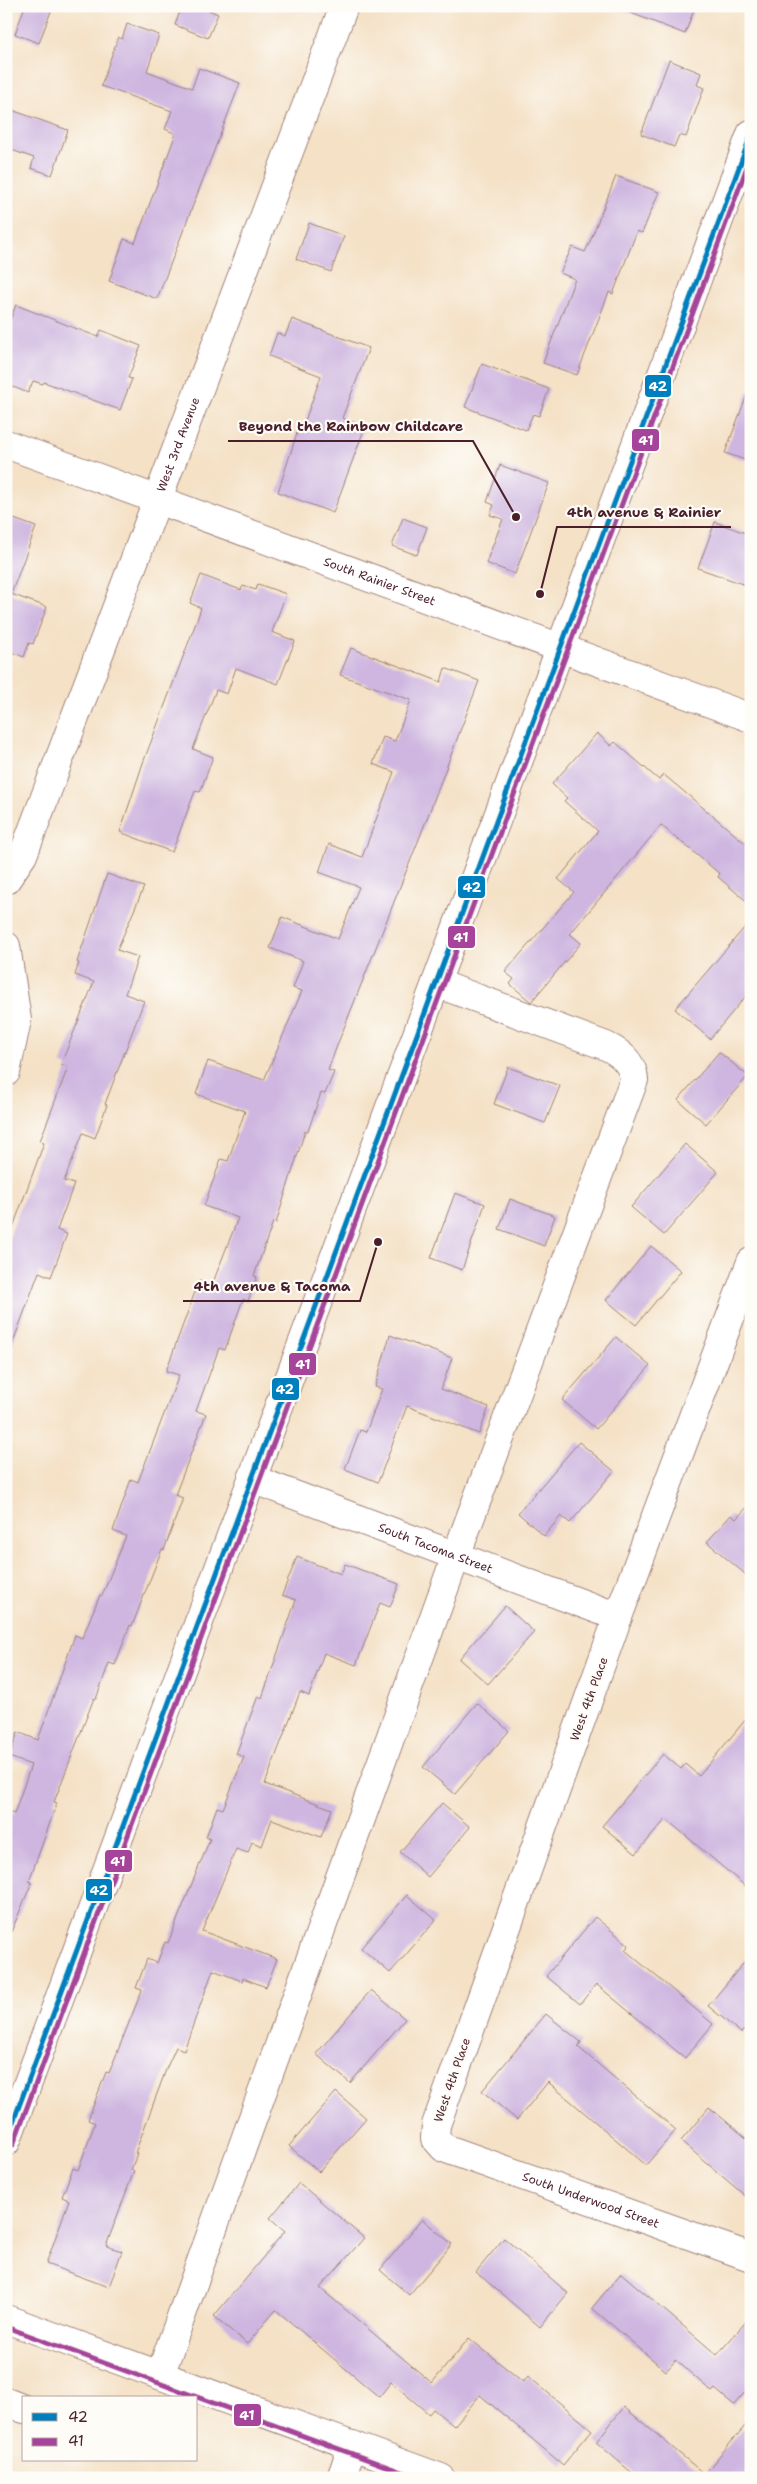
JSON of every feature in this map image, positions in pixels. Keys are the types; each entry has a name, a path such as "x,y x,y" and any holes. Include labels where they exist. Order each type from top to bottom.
{"street":[{"name":"West 3rd Avenue","path":"6,880 24,855 344,6"},
{"path":"6,2142 751,134"},
{"name":"South Rainier Street","path":"6,444 751,718"},
{"path":"6,946 17,1020 6,1072"},
{"path":"160,2375 456,1556 634,1080 633,1070 626,1060 618,1052 606,1046 436,983"},
{"name":"West 4th Place","path":"435,2138 436,2125 618,1617 751,1262"},
{"name":"South Tacoma Street","path":"252,1479 618,1617"},
{"name":"South Underwood Street","path":"435,2138 444,2148 751,2257"},
{"path":"6,2319 441,2478"},
{"path":"6,2402 22,2407"},
{"path":"341,2478 353,2446"}],"building":[{"path":"25,6 53,6 39,43 15,34"},
{"path":"182,6 199,6 218,14 208,38 175,25"},
{"path":"618,6 695,6 685,34 618,8"},
{"path":"127,24 159,35 147,71 192,88 199,68 240,83 157,299 109,281 124,239 135,243 175,136 174,133 165,129 172,111 101,86 118,37 122,39"},
{"path":"669,60 701,73 697,85 704,88 686,137 679,135 674,147 641,134"},
{"path":"6,108 68,130 52,175 31,168 34,158 6,148"},
{"path":"616,176 659,192 642,233 637,231 613,294 609,292 577,375 543,363 575,279 560,273 572,247 585,252"},
{"path":"309,223 344,236 331,272 296,259"},
{"path":"16,305 98,337 101,330 141,346 128,378 132,379 120,410 44,382 43,384 33,381 28,393 6,384 6,330"},
{"path":"292,319 369,348 342,418 365,427 333,513 278,492 298,430 301,432 321,376 269,356 277,333 285,336"},
{"path":"482,364 549,389 539,416 533,414 526,430 465,407"},
{"path":"748,392 751,392 751,462 725,453"},
{"path":"500,465 549,483 515,574 486,563 503,519 490,515 494,505 487,502"},
{"path":"6,516 36,527 11,594 47,607 33,644 29,643 24,657 6,650"},
{"path":"403,518 427,527 417,555 392,546"},
{"path":"715,522 751,535 751,587 698,568"},
{"path":"201,575 241,590 243,586 256,590 258,584 286,594 272,632 295,641 278,684 236,668 227,694 216,690 193,749 213,757 200,792 195,791 172,852 120,832 143,763 201,608 190,603"},
{"path":"351,648 441,682 445,668 479,681 338,1043 328,1070 334,1072 325,1094 321,1093 308,1131 305,1131 276,1223 273,1222 254,1276 257,1277 248,1301 243,1299 225,1350 219,1348 196,1411 206,1414 175,1495 183,1498 164,1550 162,1549 115,1665 109,1663 96,1699 94,1698 54,1802 57,1803 29,1881 32,1882 6,1944 6,1811 14,1814 31,1765 9,1757 18,1732 38,1740 75,1635 82,1638 100,1595 102,1596 126,1536 113,1531 131,1479 138,1482 179,1375 166,1371 199,1281 212,1285 238,1218 204,1206 221,1159 228,1161 245,1111 196,1094 208,1061 264,1080 302,991 293,988 303,961 270,948 282,917 338,939 359,887 319,872 329,844 362,857 394,772 373,764 383,737 395,741 411,700 340,675"},
{"path":"597,733 611,746 615,742 659,780 663,774 751,848 751,905 718,877 720,874 661,825 570,934 581,943 531,1002 510,984 514,979 505,972 574,892 558,879 598,831 564,801 567,798 552,784"},
{"path":"107,874 144,887 117,950 138,957 125,994 144,1001 105,1104 107,1105 95,1138 83,1133 64,1181 74,1184 57,1230 67,1234 51,1277 39,1272 9,1353 6,1352 6,1246 44,1143 40,1141 68,1067 61,1064 94,982 75,975 79,963 77,962"},
{"path":"751,920 751,990 710,1039 675,1009"},
{"path":"719,1052 748,1076 706,1124 678,1100"},
{"path":"508,1067 560,1086 545,1123 494,1104"},
{"path":"685,1144 718,1172 664,1235 631,1207"},
{"path":"455,1193 485,1204 462,1270 431,1258"},
{"path":"510,1199 555,1216 544,1246 499,1229"},
{"path":"651,1246 681,1271 636,1325 606,1300"},
{"path":"390,1335 452,1358 441,1389 489,1407 479,1434 407,1406 378,1482 345,1469 360,1430 366,1432 382,1389 375,1387"},
{"path":"616,1337 650,1366 596,1429 562,1400"},
{"path":"579,1442 614,1471 570,1523 561,1516 544,1536 518,1513"},
{"path":"751,1503 751,1579 707,1542 731,1515 736,1519"},
{"path":"297,1557 341,1574 345,1564 399,1584 390,1607 380,1603 356,1665 324,1653 309,1696 300,1692 265,1784 332,1809 321,1837 272,1819 262,1846 252,1842 248,1853 236,1849 202,1931 277,1959 266,1987 243,1978 242,1981 213,1970 184,2050 176,2047 135,2153 137,2154 131,2170 134,2171 106,2246 122,2251 109,2287 46,2264 69,2200 62,2197 73,2168 78,2170 95,2123 88,2120 106,2072 109,2073 142,1990 136,1988 147,1959 157,1963 165,1942 168,1943 210,1839 206,1837 217,1807 223,1809 244,1757 236,1754 258,1696 262,1698 296,1600 282,1595"},
{"path":"505,1606 534,1632 488,1684 459,1659"},
{"path":"477,1703 509,1731 455,1794 423,1767"},
{"path":"751,1713 751,1891 666,1819 636,1854 602,1826 663,1754 681,1769 685,1764 699,1776"},
{"path":"442,1803 470,1827 428,1877 400,1852"},
{"path":"407,1895 436,1920 390,1973 361,1948"},
{"path":"595,1917 629,1945 625,1950 713,2024 685,2058 596,1984 580,2004 546,1976"},
{"path":"751,1954 751,2022 741,2033 708,2006"},
{"path":"371,1990 405,2019 350,2083 316,2054"},
{"path":"546,2014 581,2042 578,2047 676,2130 646,2165 548,2082 517,2120 482,2091"},
{"path":"336,2092 366,2118 319,2172 289,2146"},
{"path":"709,2107 751,2142 751,2201 681,2141"},
{"path":"299,2183 364,2238 320,2288 432,2383 469,2338 523,2382 528,2376 592,2430 563,2465 480,2395 454,2426 433,2409 429,2414 391,2382 379,2397 276,2310 247,2344 214,2316 285,2231 270,2218"},
{"path":"422,2219 452,2244 409,2295 380,2270"},
{"path":"504,2238 568,2293 540,2327 476,2272"},
{"path":"621,2273 717,2355 751,2316 751,2385 734,2405 715,2389 712,2392 676,2360 666,2371 592,2308"},
{"path":"624,2407 704,2474 751,2419 751,2478 638,2478 596,2442"}],"transit line":[{"name":"42","path":"6,2141 751,135"},
{"name":"41","path":"13,2145 751,156"},
{"name":"41","path":"6,2327 194,2396"},
{"name":"41","path":"198,2397 418,2478"}],"place":[{"name":"Beyond the Rainbow Childcare","path":"516,517"},
{"name":"4th avenue & Rainier","path":"540,594"},
{"name":"4th avenue & Tacoma","path":"378,1242"}]}
